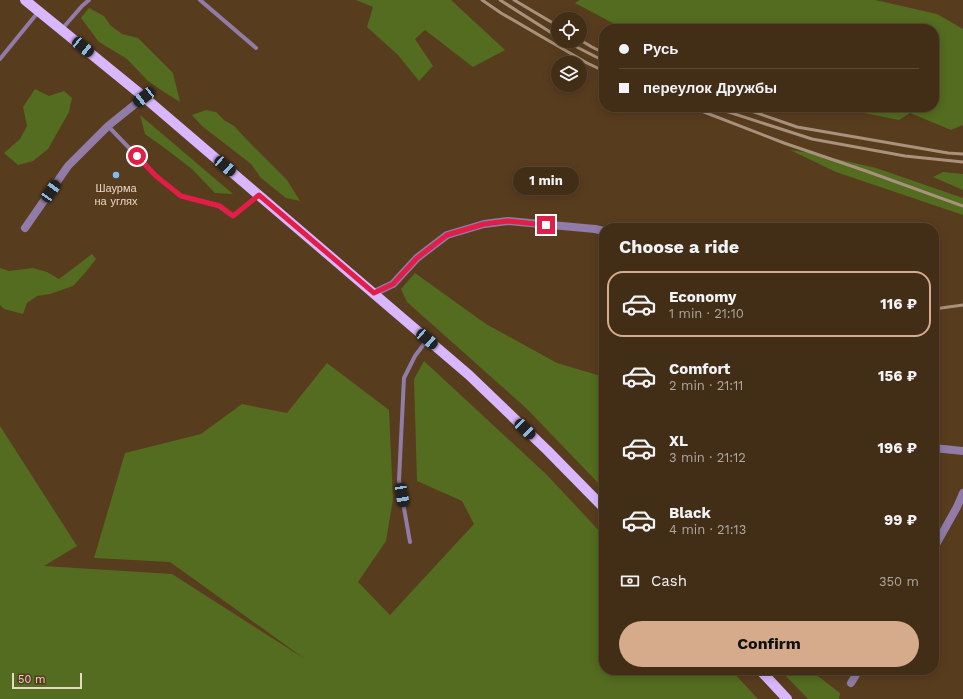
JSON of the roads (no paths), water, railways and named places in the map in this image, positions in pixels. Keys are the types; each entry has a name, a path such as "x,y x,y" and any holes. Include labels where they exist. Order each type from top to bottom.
{"main road":[{"path":"25,0 144,97 469,375 547,450 599,503"},
{"path":"765,675 787,699"}],"street":[{"path":"25,228 68,166 108,126 144,97"},
{"path":"374,293 393,284 417,258 447,235 484,224 508,221 599,230"},
{"path":"939,448 963,450"},
{"path":"939,539 963,493"},
{"path":"851,683 856,675"}],"lane":[{"path":"62,29 89,0"},
{"path":"200,0 256,48"},
{"path":"0,59 40,11"},
{"path":"108,126 156,176 181,196 220,206 233,216 259,195"},
{"path":"410,542 399,480 404,378 415,356 427,339"}],"railway":[{"path":"482,0 501,13 599,69"},
{"path":"500,0 551,33"},
{"path":"514,0 551,22"},
{"path":"587,44 599,50"},
{"path":"579,48 599,58"},
{"path":"704,112 784,143 963,206"},
{"path":"728,112 812,139 905,156 963,162"},
{"path":"754,112 797,127 948,153 963,154"},
{"path":"939,308 963,305"}],"place":[{"name":"Шаурма на углях","path":"116,175"}]}
